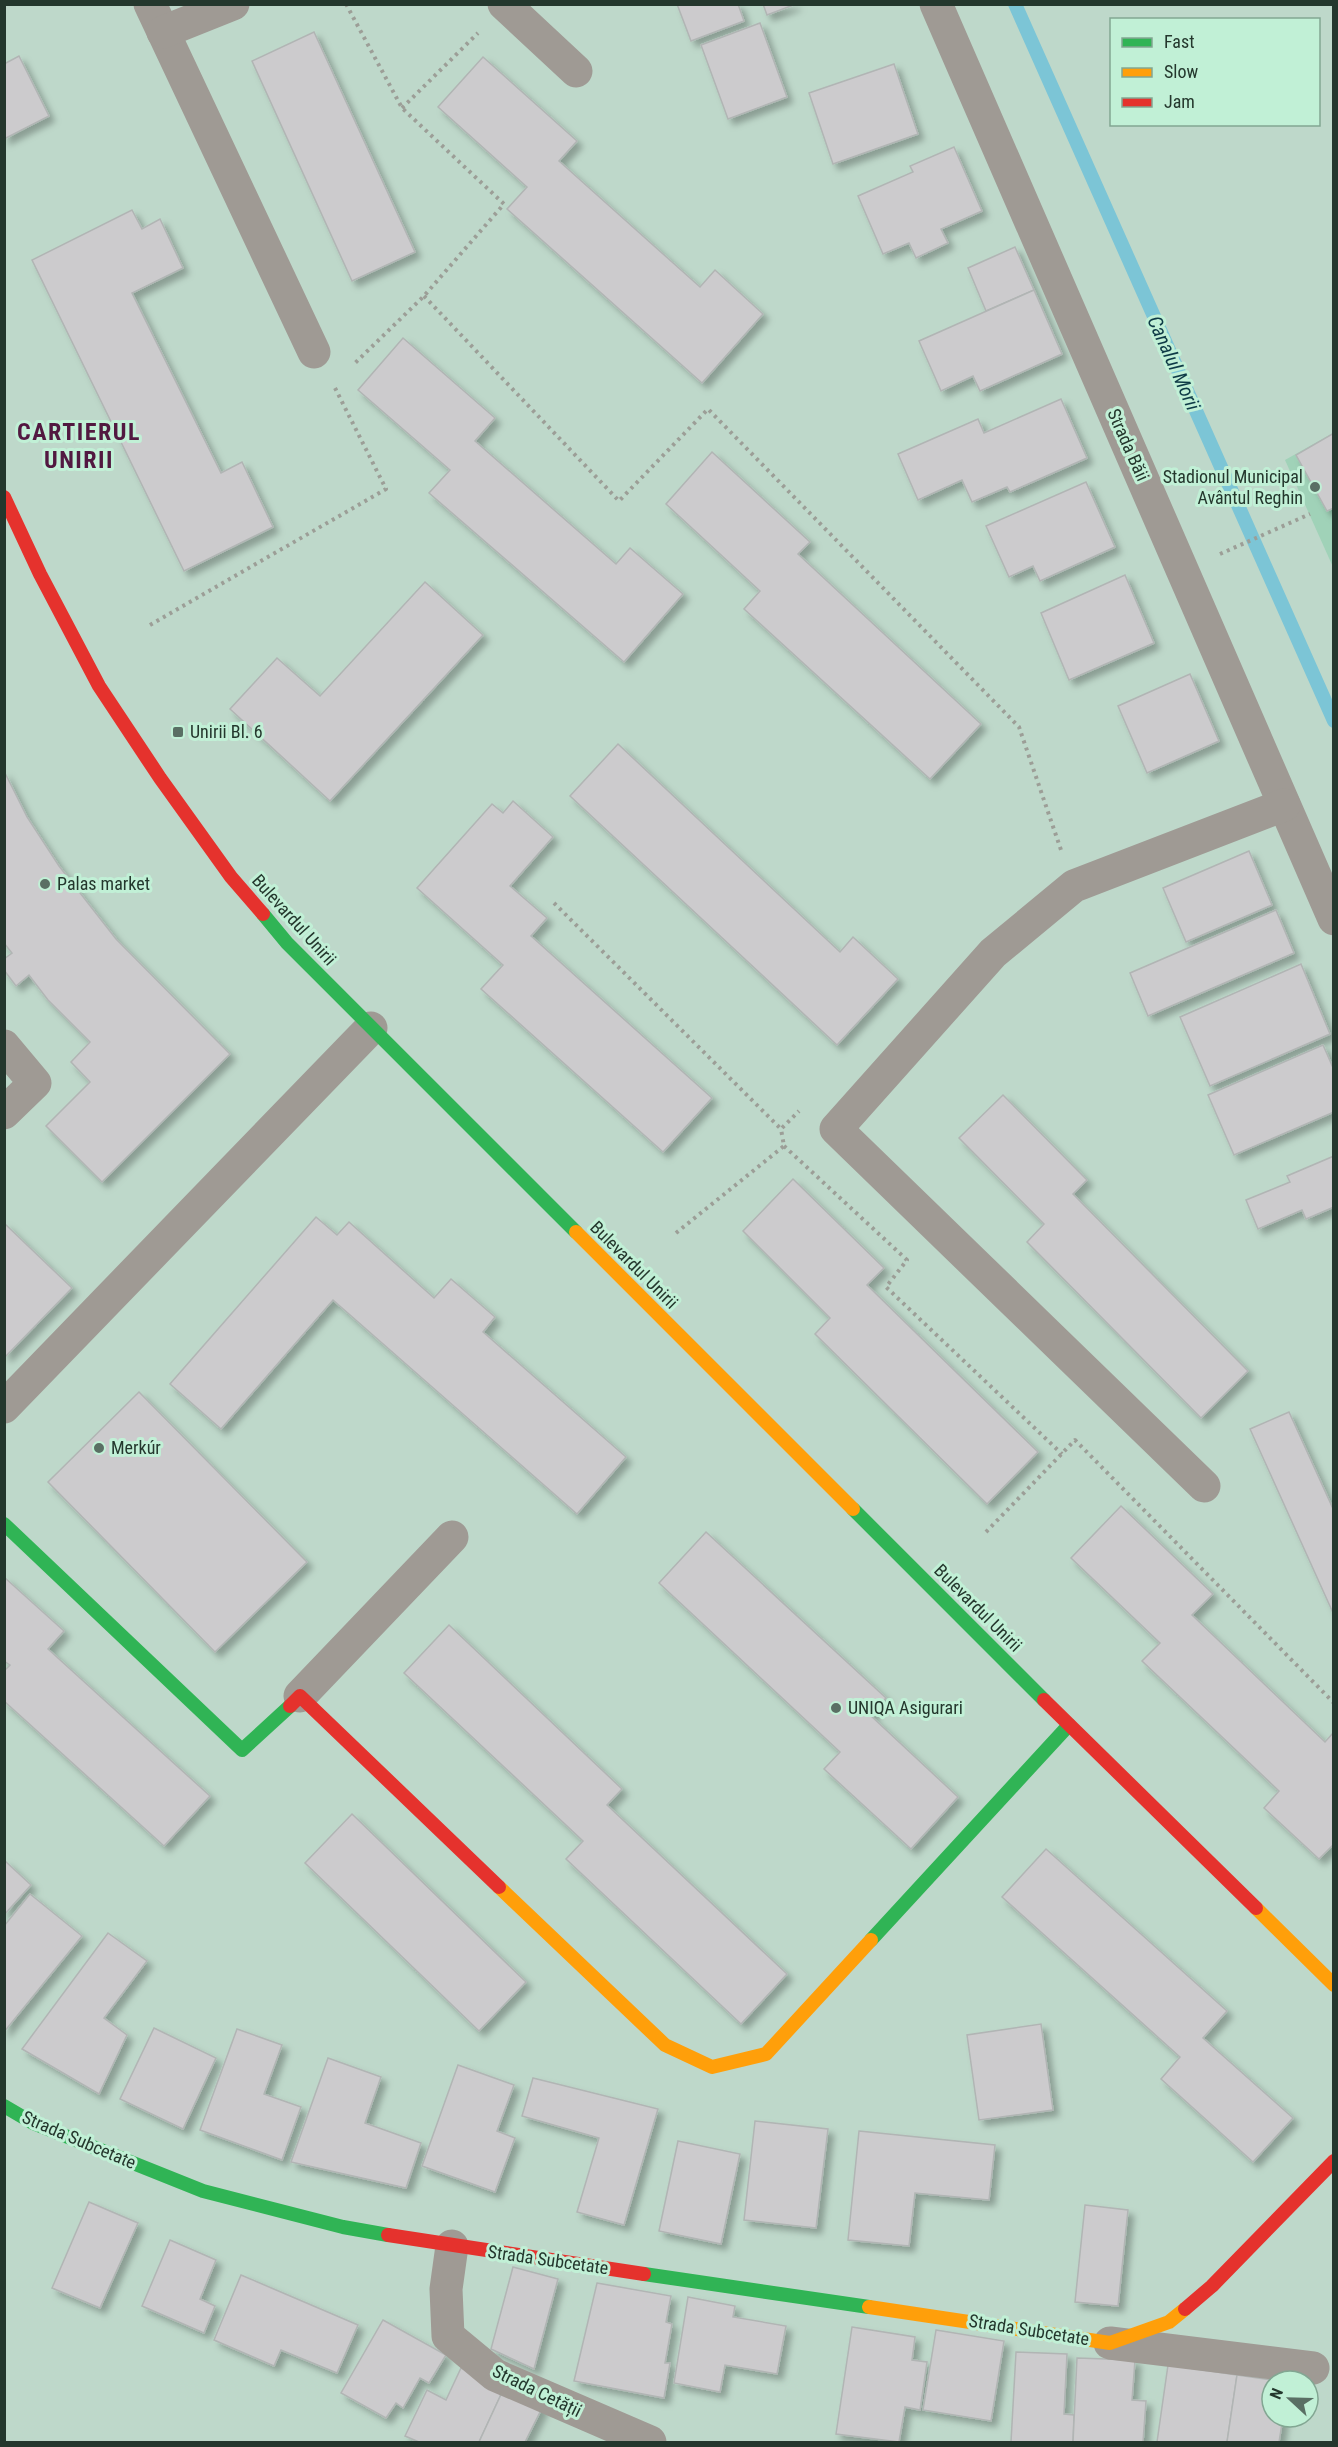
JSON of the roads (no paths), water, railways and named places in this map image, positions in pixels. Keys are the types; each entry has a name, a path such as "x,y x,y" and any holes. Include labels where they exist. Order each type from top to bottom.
{"street":[{"path":"233,4 157,18 314,352"},
{"name":"Strada Băii","path":"936,4 1334,918"},
{"path":"505,5 576,71"},
{"name":"Bulevardul Unirii","path":"4,497 40,574 99,686 160,778 231,877 273,927 371,1028 1069,1725 1334,1985"},
{"path":"1204,1486 836,1129 993,953 1074,886 1284,805"},
{"path":"4,1407 371,1028"},
{"path":"4,1046 35,1083 4,1113"},
{"path":"4,1524 242,1750 300,1696 453,1537"},
{"path":"300,1696 665,2045 712,2067 766,2055 1069,1725"},
{"name":"Strada Subcetate","path":"4,2106 33,2123 203,2191 343,2227 452,2246 1110,2343 1313,2368"},
{"name":"Strada Subcetate","path":"1110,2343 1169,2322 1212,2286 1334,2161"},
{"name":"Strada Cetății","path":"452,2246 446,2289 448,2336 495,2374 650,2442"}],"waterway":[{"name":"Canalul Morii","path":"1015,4 1334,721"}],"place":[{"name":"Stadionul Municipal Avântul Reghin","path":"1315,487"},
{"name":"Unirii Bl. 6","path":"178,732"},
{"name":"Palas market","path":"45,884"},
{"name":"Merkúr","path":"99,1448"},
{"name":"UNIQA Asigurari","path":"836,1708"}],"district":[{"name":"CARTIERUL UNIRII","path":"79,446"}]}
